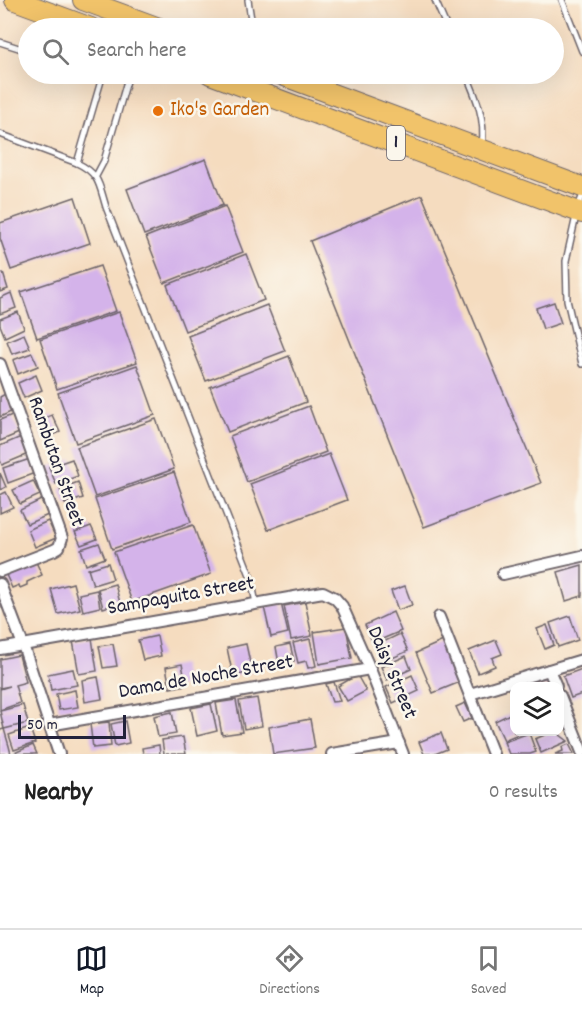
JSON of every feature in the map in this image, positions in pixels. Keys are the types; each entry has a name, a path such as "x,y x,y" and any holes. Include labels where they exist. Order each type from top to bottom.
{"highway":[{"path":"15,0 64,18"},
{"path":"83,0 113,18"},
{"name":"1","path":"238,84 580,207"},
{"name":"1","path":"306,84 582,187"}],"street":[{"name":"Rambutan Street","path":"0,364 62,538 54,550 0,571"},
{"path":"503,574 582,556"},
{"path":"0,584 59,754"},
{"name":"Sampaguita Street","path":"0,650 323,592 335,598 342,606"},
{"name":"Daisy Street","path":"342,606 404,754"},
{"path":"439,617 493,754"},
{"path":"470,694 582,660"},
{"name":"Dama de Noche Street","path":"49,725 370,669"},
{"path":"549,670 554,682"},
{"path":"564,706 582,752"},
{"path":"332,754 399,743"}],"lane":[{"path":"248,0 251,18"},
{"path":"435,0 443,18"},
{"path":"562,0 582,51"},
{"path":"0,42 18,48"},
{"path":"77,163 98,84"},
{"path":"96,177 104,162 126,84"},
{"path":"470,84 482,116 484,131 482,150"},
{"path":"0,134 77,163 90,169 96,177 250,575 256,603"},
{"path":"580,207 566,261 567,300 582,364"}],"building":[{"path":"206,159 223,205 144,235 127,189"},
{"path":"422,195 541,483 424,527 310,241"},
{"path":"75,197 90,243 11,270 0,238 0,223"},
{"path":"225,206 243,252 164,283 146,237"},
{"path":"246,254 264,300 185,331 167,285"},
{"path":"100,266 116,311 37,338 21,292"},
{"path":"3,273 8,289 0,292 0,274"},
{"path":"11,293 16,308 0,314 0,298"},
{"path":"554,302 561,323 543,329 536,308"},
{"path":"267,305 285,351 206,381 188,336"},
{"path":"18,312 24,328 5,337 0,319"},
{"path":"119,312 137,362 57,389 40,339"},
{"path":"24,334 30,348 12,354 7,341"},
{"path":"32,353 38,366 18,374 13,360"},
{"path":"289,356 306,402 228,432 210,387"},
{"path":"137,365 155,415 76,443 58,393"},
{"path":"36,375 42,390 24,398 18,383"},
{"path":"5,394 13,411 0,417 0,397"},
{"path":"309,406 326,452 247,482 230,436"},
{"path":"12,415 19,433 0,441 0,420"},
{"path":"52,415 60,432 44,439 37,421"},
{"path":"156,419 174,469 95,497 77,447"},
{"path":"21,437 28,454 2,465 0,446"},
{"path":"329,454 347,500 268,530 250,484"},
{"path":"30,459 35,473 8,483 3,468"},
{"path":"72,459 78,476 56,484 49,467"},
{"path":"174,472 191,522 112,549 95,499"},
{"path":"0,473 6,487 0,490"},
{"path":"33,481 40,495 20,504 13,490"},
{"path":"78,482 83,498 65,504 60,489"},
{"path":"6,492 13,507 0,513 0,495"},
{"path":"41,500 48,515 27,524 20,510"},
{"path":"48,521 56,538 35,547 28,530"},
{"path":"193,525 211,574 132,602 114,552"},
{"path":"91,526 97,539 81,545 75,532"},
{"path":"99,543 105,558 86,565 81,549"},
{"path":"36,562 42,575 27,582 27,585 12,588 6,575"},
{"path":"108,563 113,579 93,585 88,569"},
{"path":"582,565 582,596 566,601 558,572"},
{"path":"73,583 80,609 58,614 51,589"},
{"path":"115,584 120,603 103,608 98,589"},
{"path":"405,586 412,605 398,610 391,591"},
{"path":"97,590 100,607 83,611 79,594"},
{"path":"305,602 312,636 291,640 284,606"},
{"path":"281,603 288,633 271,637 264,607"},
{"path":"393,612 401,631 373,643 365,625"},
{"path":"570,616 578,640 558,647 550,623"},
{"path":"547,625 554,645 545,649 537,629"},
{"path":"346,627 352,658 319,664 314,632"},
{"path":"400,634 408,651 388,660 381,643"},
{"path":"157,636 161,656 143,660 138,640"},
{"path":"92,638 97,671 79,674 73,641"},
{"path":"310,639 316,666 308,668 306,661 298,663 293,643"},
{"path":"496,640 502,654 492,658 495,666 478,673 469,651"},
{"path":"443,641 460,682 433,693 416,653"},
{"path":"113,644 117,666 103,668 99,646"},
{"path":"246,644 252,672 233,676 227,648"},
{"path":"290,644 294,661 279,664 276,647"},
{"path":"19,655 26,682 15,685 20,703 0,710 0,689 10,686 0,688 0,659"},
{"path":"406,656 411,669 387,680 381,667"},
{"path":"182,664 186,685 170,688 166,667"},
{"path":"73,669 77,685 51,690 48,674"},
{"path":"582,669 582,694 571,698 563,676"},
{"path":"357,675 366,691 347,701 338,686"},
{"path":"412,675 419,691 393,703 386,687"},
{"path":"547,676 549,682 533,682"},
{"path":"98,677 102,699 85,702 82,680"},
{"path":"334,682 340,701 332,702 326,684"},
{"path":"75,690 78,707 59,710 56,694"},
{"path":"257,698 262,726 244,729 239,701"},
{"path":"236,700 242,732 222,735 216,703"},
{"path":"465,703 472,718 463,722 456,707"},
{"path":"211,704 217,731 197,736 191,708"},
{"path":"23,705 28,723 4,729 0,711"},
{"path":"172,712 176,734 158,737 154,716"},
{"path":"510,714 510,736 514,736 504,740 495,721"},
{"path":"310,719 315,748 273,754 269,727"},
{"path":"125,721 129,743 115,746 111,724"},
{"path":"109,722 111,746 93,748 90,724"},
{"path":"30,728 35,743 14,750 9,735"},
{"path":"4,729 11,754 0,754 0,730"},
{"path":"441,733 447,749 435,754 424,754 419,742"},
{"path":"521,736 530,736 536,752 509,754 504,742"},
{"path":"542,736 561,736 568,741 541,753 535,739"},
{"path":"183,737 186,754 164,754 162,740"},
{"path":"569,744 574,754 555,754 563,751 562,747"},
{"path":"33,745 37,754 12,754"},
{"path":"159,745 160,754 143,754 142,748"}],"place":[{"name":"Iko's Garden","path":"158,111"}]}
